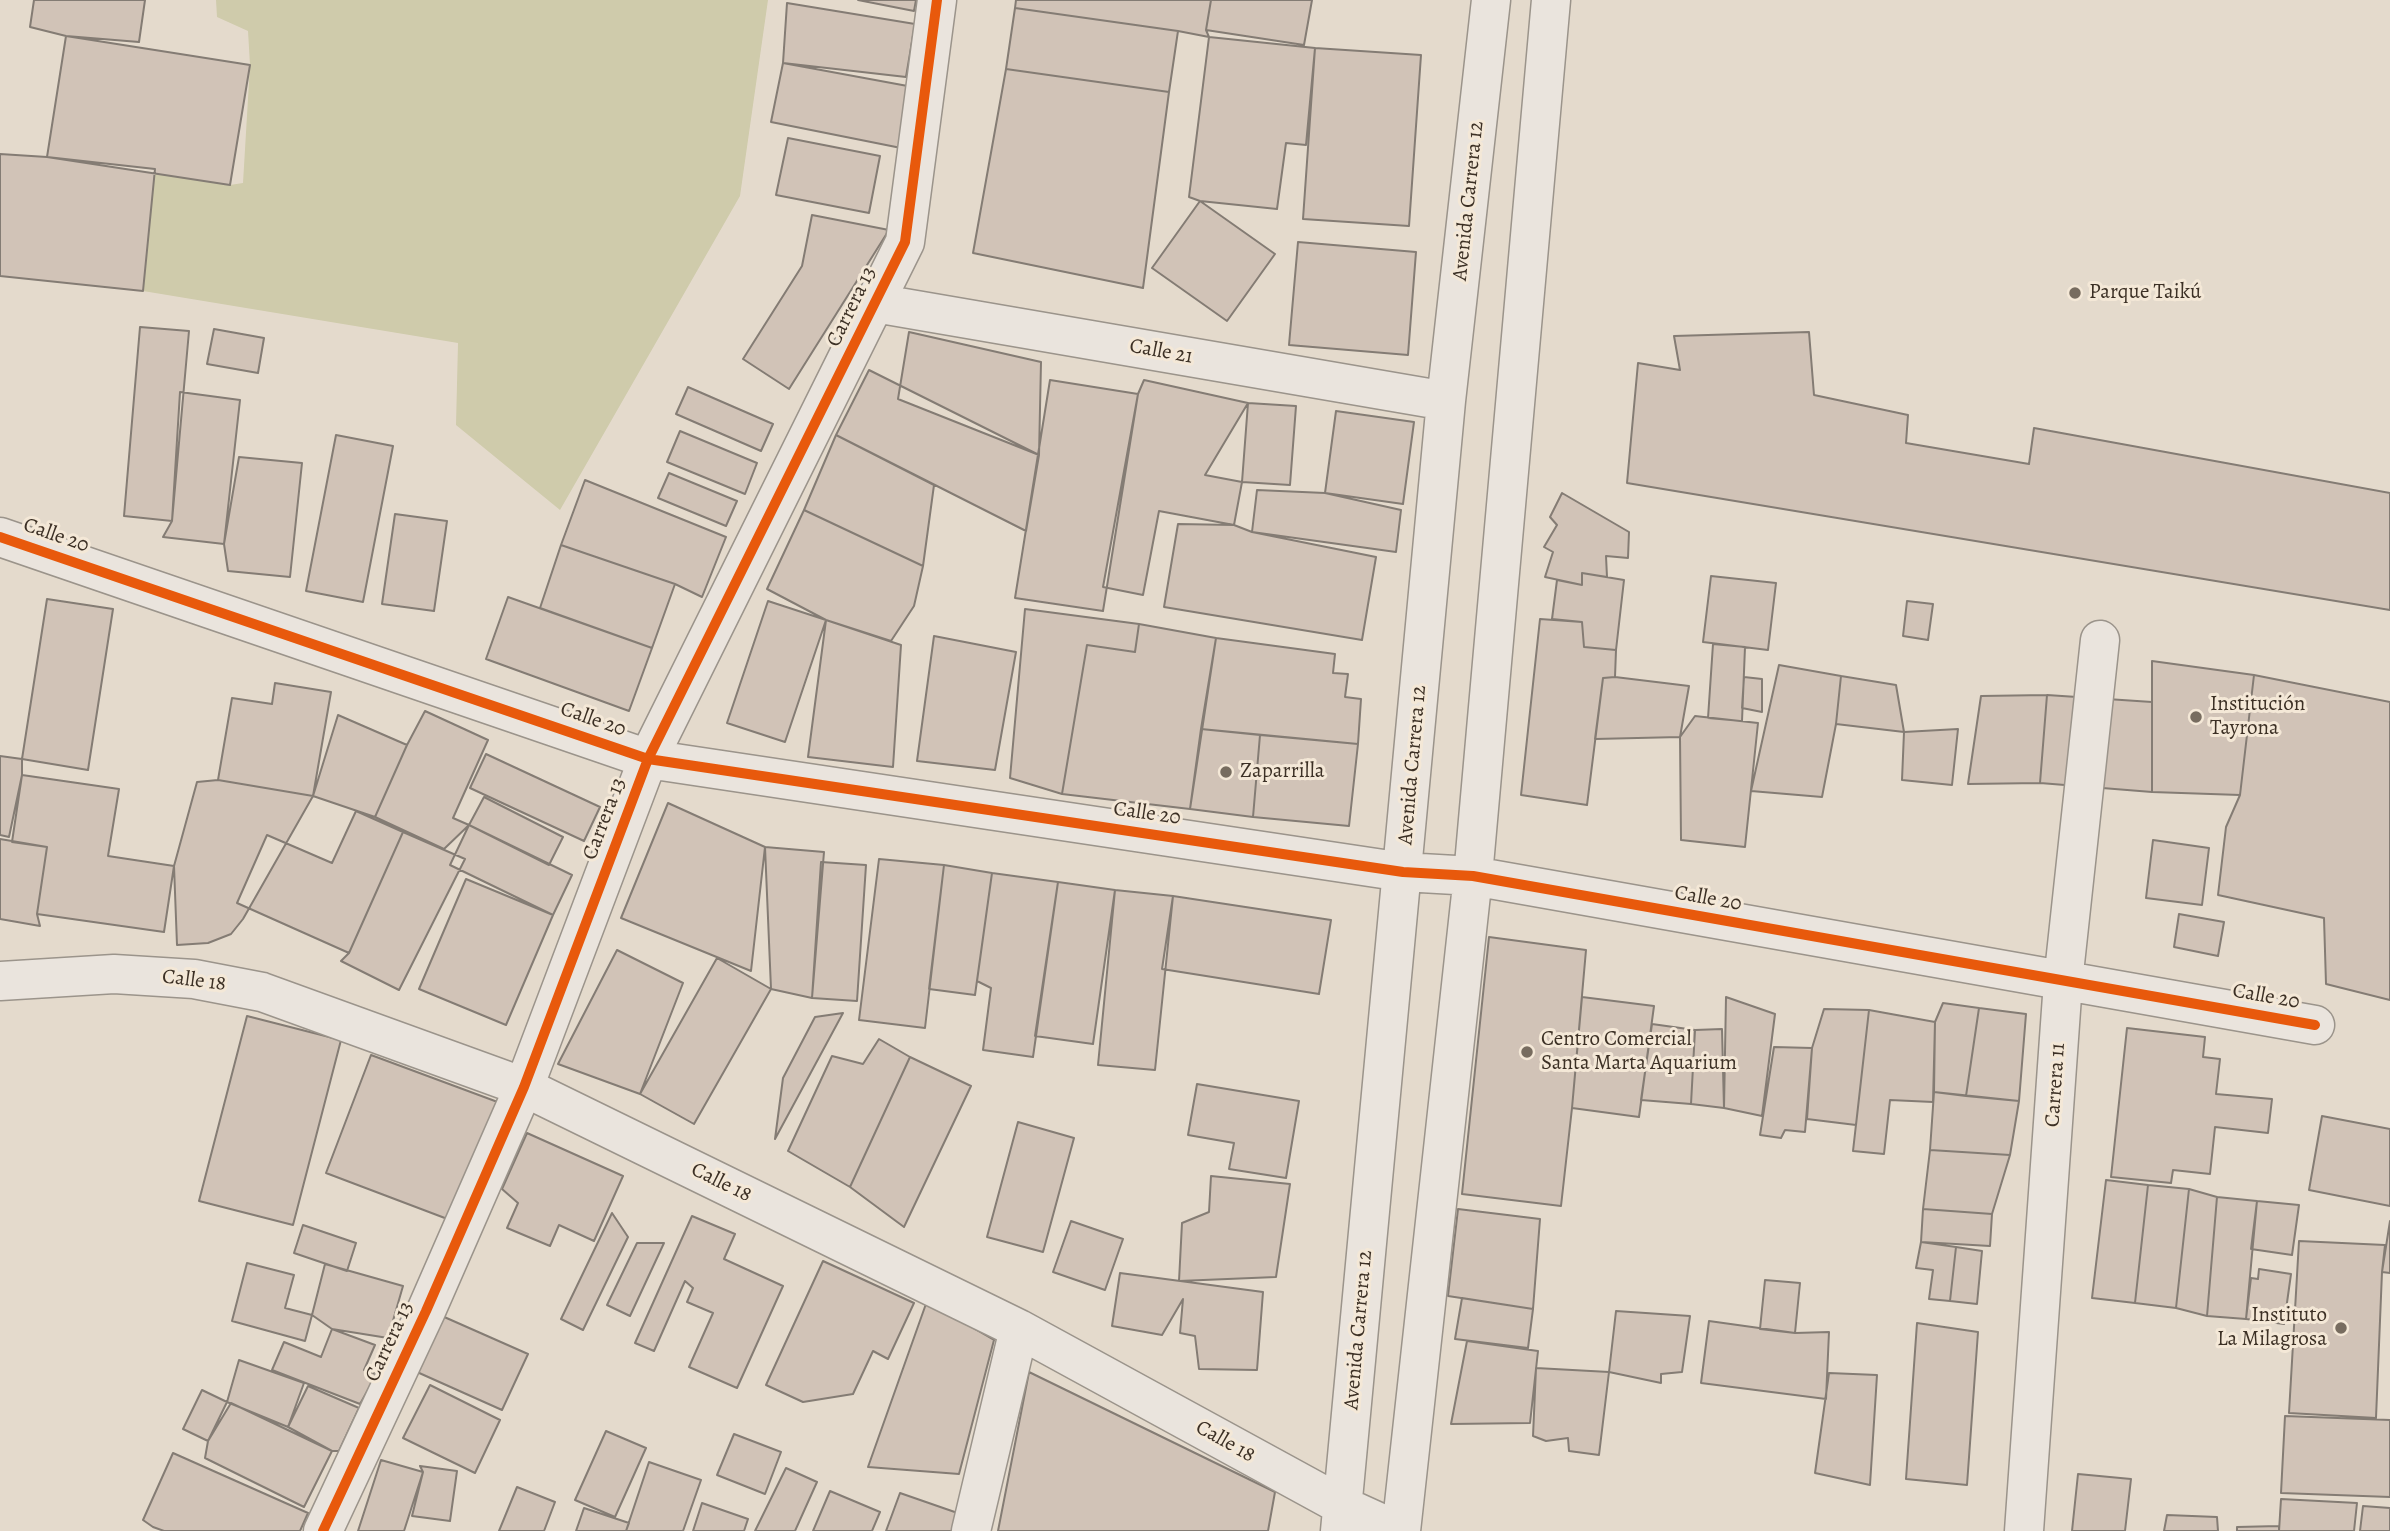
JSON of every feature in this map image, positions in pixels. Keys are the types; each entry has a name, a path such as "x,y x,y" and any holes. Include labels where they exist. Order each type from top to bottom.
{"street":[{"name":"Carrera 13","path":"323,1531 426,1311 524,1087 648,759 905,242 937,0"},
{"name":"Avenida Carrera 12","path":"1341,1518 1446,401 1491,0"},
{"path":"1399,1531 1472,876 1551,0"},
{"name":"Calle 21","path":"875,303 1446,401"},
{"name":"Calle 20","path":"0,537 648,759 1403,872 1472,876 2063,982 2315,1024"},
{"name":"Carrera 11","path":"2024,1531 2063,982 2100,640"},
{"name":"Calle 18","path":"0,981 114,974 194,979 262,992 524,1087 1019,1329 1341,1518 1399,1531"},
{"path":"971,1531 1019,1329"}],"shaded area":[{"path":"216,0 768,0 740,196 560,510 456,425 458,343 143,291 155,169 230,185 243,183 250,65 248,31 217,17"}],"building":[{"path":"34,0 145,0 139,42 66,36 30,27"},
{"path":"858,0 916,0 914,11"},
{"path":"1016,0 1211,0 1206,30 1209,37 1015,8"},
{"path":"1211,0 1312,0 1304,45 1206,30"},
{"path":"787,3 915,24 906,77 783,63"},
{"path":"1015,8 1178,31 1169,92 1006,69"},
{"path":"66,36 250,65 230,185 47,157"},
{"path":"1209,37 1315,48 1306,145 1286,143 1277,209 1200,201 1189,197"},
{"path":"1315,48 1421,55 1409,226 1303,219"},
{"path":"783,63 913,87 901,148 771,122"},
{"path":"1006,69 1169,92 1143,288 973,253"},
{"path":"788,138 880,156 869,213 776,195"},
{"path":"0,154 155,169 143,291 0,276"},
{"path":"1200,201 1275,254 1227,321 1152,268"},
{"path":"812,215 889,230 789,389 743,359 802,266"},
{"path":"1298,242 1416,252 1408,355 1289,345"},
{"path":"140,327 189,331 172,521 124,516"},
{"path":"214,329 264,338 258,373 207,364"},
{"path":"909,332 1041,362 1039,455 898,399"},
{"path":"1809,332 1814,395 1908,415 1906,443 2029,464 2034,428 2390,493 2390,610 1627,483 1638,363 1680,370 1674,336"},
{"path":"869,370 1039,455 1026,531 836,435"},
{"path":"1050,380 1138,394 1103,611 1015,598"},
{"path":"1144,380 1248,403 1205,475 1242,482 1234,525 1159,511 1143,595 1103,587 1138,394"},
{"path":"688,387 773,424 761,451 676,414"},
{"path":"180,392 240,400 224,544 163,537 172,521"},
{"path":"1248,403 1296,406 1290,485 1242,482"},
{"path":"1336,411 1414,422 1403,504 1325,493"},
{"path":"680,431 757,463 745,494 667,462"},
{"path":"336,435 393,446 363,602 306,591"},
{"path":"836,435 934,485 923,566 804,510"},
{"path":"239,457 302,463 290,577 228,571 224,544"},
{"path":"669,473 737,501 726,526 658,498"},
{"path":"585,480 726,537 702,597 675,584 561,545"},
{"path":"1257,490 1325,493 1401,510 1396,552 1252,532"},
{"path":"1562,493 1629,532 1628,558 1606,556 1607,577 1582,573 1582,585 1545,577 1553,552 1544,547 1557,525 1550,517"},
{"path":"804,510 923,566 914,606 891,641 826,620 767,589"},
{"path":"395,514 447,521 434,611 382,604"},
{"path":"1178,524 1234,525 1252,532 1376,557 1362,640 1164,607"},
{"path":"561,545 675,584 652,648 540,608"},
{"path":"1582,573 1624,580 1616,650 1584,647 1582,622 1552,619 1557,580 1582,585"},
{"path":"1711,576 1776,583 1768,650 1703,642"},
{"path":"508,597 652,648 629,711 486,659"},
{"path":"47,599 113,609 88,770 22,759"},
{"path":"768,601 826,620 785,742 727,723"},
{"path":"1907,601 1933,604 1928,640 1903,636"},
{"path":"1025,609 1139,624 1135,652 1087,645 1062,794 1010,778"},
{"path":"1540,619 1582,622 1584,647 1616,650 1615,677 1603,678 1587,805 1521,795"},
{"path":"826,620 901,645 893,767 808,757"},
{"path":"1139,624 1216,638 1190,809 1062,794 1087,645 1135,652"},
{"path":"934,636 1016,652 995,770 917,761"},
{"path":"1216,638 1335,654 1333,673 1348,674 1345,697 1361,699 1358,744 1201,729"},
{"path":"1713,644 1745,647 1742,721 1708,718"},
{"path":"2152,661 2254,675 2240,795 2152,792"},
{"path":"1779,665 1841,676 1836,724 1822,797 1751,791"},
{"path":"2254,675 2390,702 2390,1000 2326,984 2324,918 2218,895 2226,827 2240,795"},
{"path":"1841,676 1896,685 1904,732 1836,724"},
{"path":"1615,677 1689,686 1680,737 1595,739 1603,678"},
{"path":"1744,677 1762,679 1762,712 1742,708"},
{"path":"275,683 331,692 313,796 218,780 232,698 272,704"},
{"path":"2047,695 2040,783 1968,784 1981,696"},
{"path":"2047,695 2152,702 2152,792 2040,783"},
{"path":"425,711 488,740 453,818 469,825 444,849 375,817"},
{"path":"338,715 407,745 375,817 313,796"},
{"path":"1695,716 1758,723 1745,847 1681,840 1680,737"},
{"name":"Zaparrilla","path":"1201,729 1260,735 1253,817 1190,809"},
{"path":"1958,729 1952,785 1902,780 1904,732"},
{"path":"1260,735 1358,744 1349,826 1253,817"},
{"path":"486,754 600,807 584,841 470,788"},
{"path":"0,756 22,759 22,775 9,837 0,835"},
{"path":"22,775 119,789 108,856 174,866 164,932 37,914 47,847 12,842"},
{"path":"218,780 313,796 243,919 231,934 208,943 177,945 174,866 197,782"},
{"path":"484,797 563,837 549,865 469,825"},
{"path":"668,803 765,847 751,971 621,918"},
{"path":"356,811 403,832 349,953 237,903 267,835 332,863"},
{"path":"469,825 572,875 553,915 450,865"},
{"path":"403,832 465,859 399,990 341,961 349,953"},
{"path":"0,839 47,847 37,914 40,926 0,919"},
{"path":"2153,840 2209,848 2202,905 2146,898"},
{"path":"765,847 824,852 812,998 771,989"},
{"path":"879,859 944,865 925,1028 859,1020"},
{"path":"821,862 866,865 857,1001 812,998"},
{"path":"944,865 992,873 975,995 929,989"},
{"path":"992,873 1058,882 1033,1057 983,1050 991,988 977,981"},
{"path":"466,879 553,915 506,1025 419,989"},
{"path":"1058,882 1115,890 1093,1044 1035,1036"},
{"path":"1115,890 1173,896 1155,1070 1098,1065"},
{"path":"1173,896 1331,920 1319,994 1162,969"},
{"path":"2179,914 2224,922 2218,956 2174,947"},
{"name":"Centro Comercial Santa Marta Aquarium","path":"1489,937 1586,950 1561,1206 1462,1194"},
{"path":"617,950 683,983 640,1094 558,1064"},
{"path":"717,958 771,989 694,1124 640,1094"},
{"path":"1582,997 1654,1006 1639,1117 1572,1108"},
{"path":"1726,997 1775,1014 1762,1116 1724,1108"},
{"path":"1943,1003 1979,1008 1966,1096 1934,1092 1935,1022"},
{"path":"1979,1008 2026,1014 2019,1101 1966,1096"},
{"path":"1824,1009 1869,1010 1856,1125 1807,1119 1812,1048"},
{"path":"1869,1010 1935,1022 1933,1102 1890,1100 1884,1154 1853,1151"},
{"path":"843,1013 775,1139 783,1078 815,1017"},
{"path":"247,1016 341,1040 293,1225 199,1201"},
{"path":"1652,1024 1695,1030 1691,1104 1641,1100"},
{"path":"2127,1028 2205,1037 2203,1057 2220,1059 2216,1094 2272,1099 2268,1133 2215,1127 2210,1174 2173,1170 2171,1183 2111,1177"},
{"path":"1722,1029 1724,1108 1691,1104 1695,1030"},
{"path":"879,1039 910,1057 850,1187 788,1151 832,1056 863,1064"},
{"path":"1774,1047 1812,1048 1805,1132 1785,1130 1781,1138 1760,1135"},
{"path":"371,1055 503,1104 458,1223 326,1173"},
{"path":"910,1057 971,1086 904,1227 850,1187"},
{"path":"1197,1084 1299,1101 1286,1178 1229,1169 1234,1143 1188,1135"},
{"path":"1934,1092 2019,1101 2010,1155 1930,1150"},
{"path":"2322,1116 2390,1129 2390,1206 2309,1190"},
{"path":"1018,1122 1074,1138 1043,1252 987,1237"},
{"path":"527,1133 623,1176 594,1241 559,1225 550,1246 507,1228 518,1203 502,1189"},
{"path":"1930,1150 2010,1155 1992,1214 1923,1209"},
{"path":"1211,1176 1290,1184 1276,1277 1179,1281 1182,1223 1209,1212"},
{"path":"2106,1180 2148,1185 2135,1303 2092,1298"},
{"path":"2148,1185 2189,1189 2176,1308 2135,1303"},
{"path":"2189,1189 2217,1197 2207,1316 2176,1308"},
{"path":"2217,1197 2257,1201 2246,1319 2207,1316"},
{"path":"2257,1201 2299,1205 2292,1255 2251,1249"},
{"path":"1458,1209 1540,1219 1533,1309 1448,1296"},
{"path":"1923,1209 1992,1214 1990,1246 1921,1242"},
{"path":"612,1213 628,1237 583,1330 561,1319"},
{"path":"692,1216 735,1234 724,1259 783,1286 737,1388 689,1367 713,1313 687,1302 693,1288 685,1281 654,1351 635,1343"},
{"path":"1071,1221 1123,1239 1105,1290 1053,1272"},
{"path":"2390,1221 2390,1273 2382,1272"},
{"path":"303,1225 356,1243 347,1271 294,1253"},
{"path":"2299,1241 2385,1245 2376,1418 2289,1413"},
{"path":"1921,1242 1956,1247 1950,1301 1929,1299 1933,1270 1916,1268"},
{"path":"637,1243 664,1243 630,1316 607,1305"},
{"path":"1956,1247 1982,1251 1977,1304 1950,1301"},
{"path":"823,1261 914,1303 888,1359 873,1351 853,1394 803,1402 766,1385"},
{"path":"247,1263 294,1275 285,1308 312,1315 305,1341 232,1321"},
{"path":"325,1264 403,1286 388,1338 332,1329 312,1315"},
{"path":"2259,1269 2291,1274 2284,1324 2246,1319 2251,1278 2258,1279"},
{"path":"1120,1273 1263,1292 1257,1370 1199,1369 1195,1336 1180,1333 1183,1299 1162,1335 1112,1326"},
{"path":"1765,1280 1800,1283 1795,1333 1760,1329"},
{"path":"1462,1298 1533,1309 1528,1348 1455,1339"},
{"path":"927,1301 994,1340 959,1474 868,1467"},
{"path":"1616,1311 1690,1316 1682,1372 1661,1374 1661,1383 1609,1372"},
{"path":"442,1316 528,1354 502,1410 417,1372"},
{"path":"1709,1321 1795,1333 1829,1332 1826,1399 1701,1383"},
{"path":"1917,1323 1978,1332 1967,1485 1906,1479"},
{"path":"332,1329 375,1345 364,1370 377,1374 360,1404 272,1370 284,1342 321,1357"},
{"path":"1467,1341 1538,1351 1530,1423 1451,1424"},
{"path":"239,1360 304,1383 288,1427 227,1402"},
{"path":"1536,1368 1609,1372 1599,1455 1569,1451 1568,1438 1546,1441 1533,1436"},
{"path":"1029,1372 1275,1492 1268,1531 998,1531"},
{"path":"1829,1373 1877,1375 1870,1485 1815,1473"},
{"path":"430,1385 500,1420 475,1473 403,1438"},
{"path":"308,1386 359,1408 339,1451 332,1451 288,1427"},
{"path":"202,1390 227,1402 208,1441 183,1429"},
{"path":"231,1403 332,1451 304,1507 205,1458 208,1441"},
{"path":"2285,1416 2390,1420 2390,1497 2281,1493"},
{"path":"606,1431 646,1448 615,1517 575,1500"},
{"path":"734,1434 781,1452 765,1494 717,1475"},
{"path":"173,1453 308,1513 300,1531 164,1531 153,1527 143,1520"},
{"path":"381,1460 423,1472 404,1531 358,1531"},
{"path":"649,1462 701,1480 683,1531 626,1531"},
{"path":"420,1466 457,1471 450,1521 412,1516 423,1472"},
{"path":"786,1468 817,1482 795,1531 755,1531"},
{"path":"2078,1474 2131,1479 2125,1531 2072,1531"},
{"path":"517,1487 555,1502 544,1531 499,1531"},
{"path":"830,1491 880,1512 872,1531 813,1531"},
{"path":"900,1493 972,1518 968,1531 886,1531"},
{"path":"2281,1499 2357,1503 2354,1531 2279,1531"},
{"path":"702,1503 748,1519 744,1531 693,1531"},
{"path":"2363,1506 2390,1508 2390,1531 2360,1531"},
{"path":"584,1508 629,1523 626,1531 576,1531"},
{"path":"2167,1515 2217,1517 2218,1531 2164,1531"},
{"path":"2279,1526 2279,1531 2237,1531 2237,1527"}],"cycle path":[{"path":"323,1531 426,1311 524,1087 648,759 905,242 937,0"},
{"path":"0,537 648,759 1403,872 1473,876 2315,1025"}],"place":[{"name":"Parque Taikú","path":"2075,293"},
{"name":"Institución Tayrona","path":"2196,717"},
{"name":"Zaparrilla","path":"1226,772"},
{"name":"Centro Comercial Santa Marta Aquarium","path":"1527,1052"},
{"name":"Instituto La Milagrosa","path":"2341,1328"}]}
